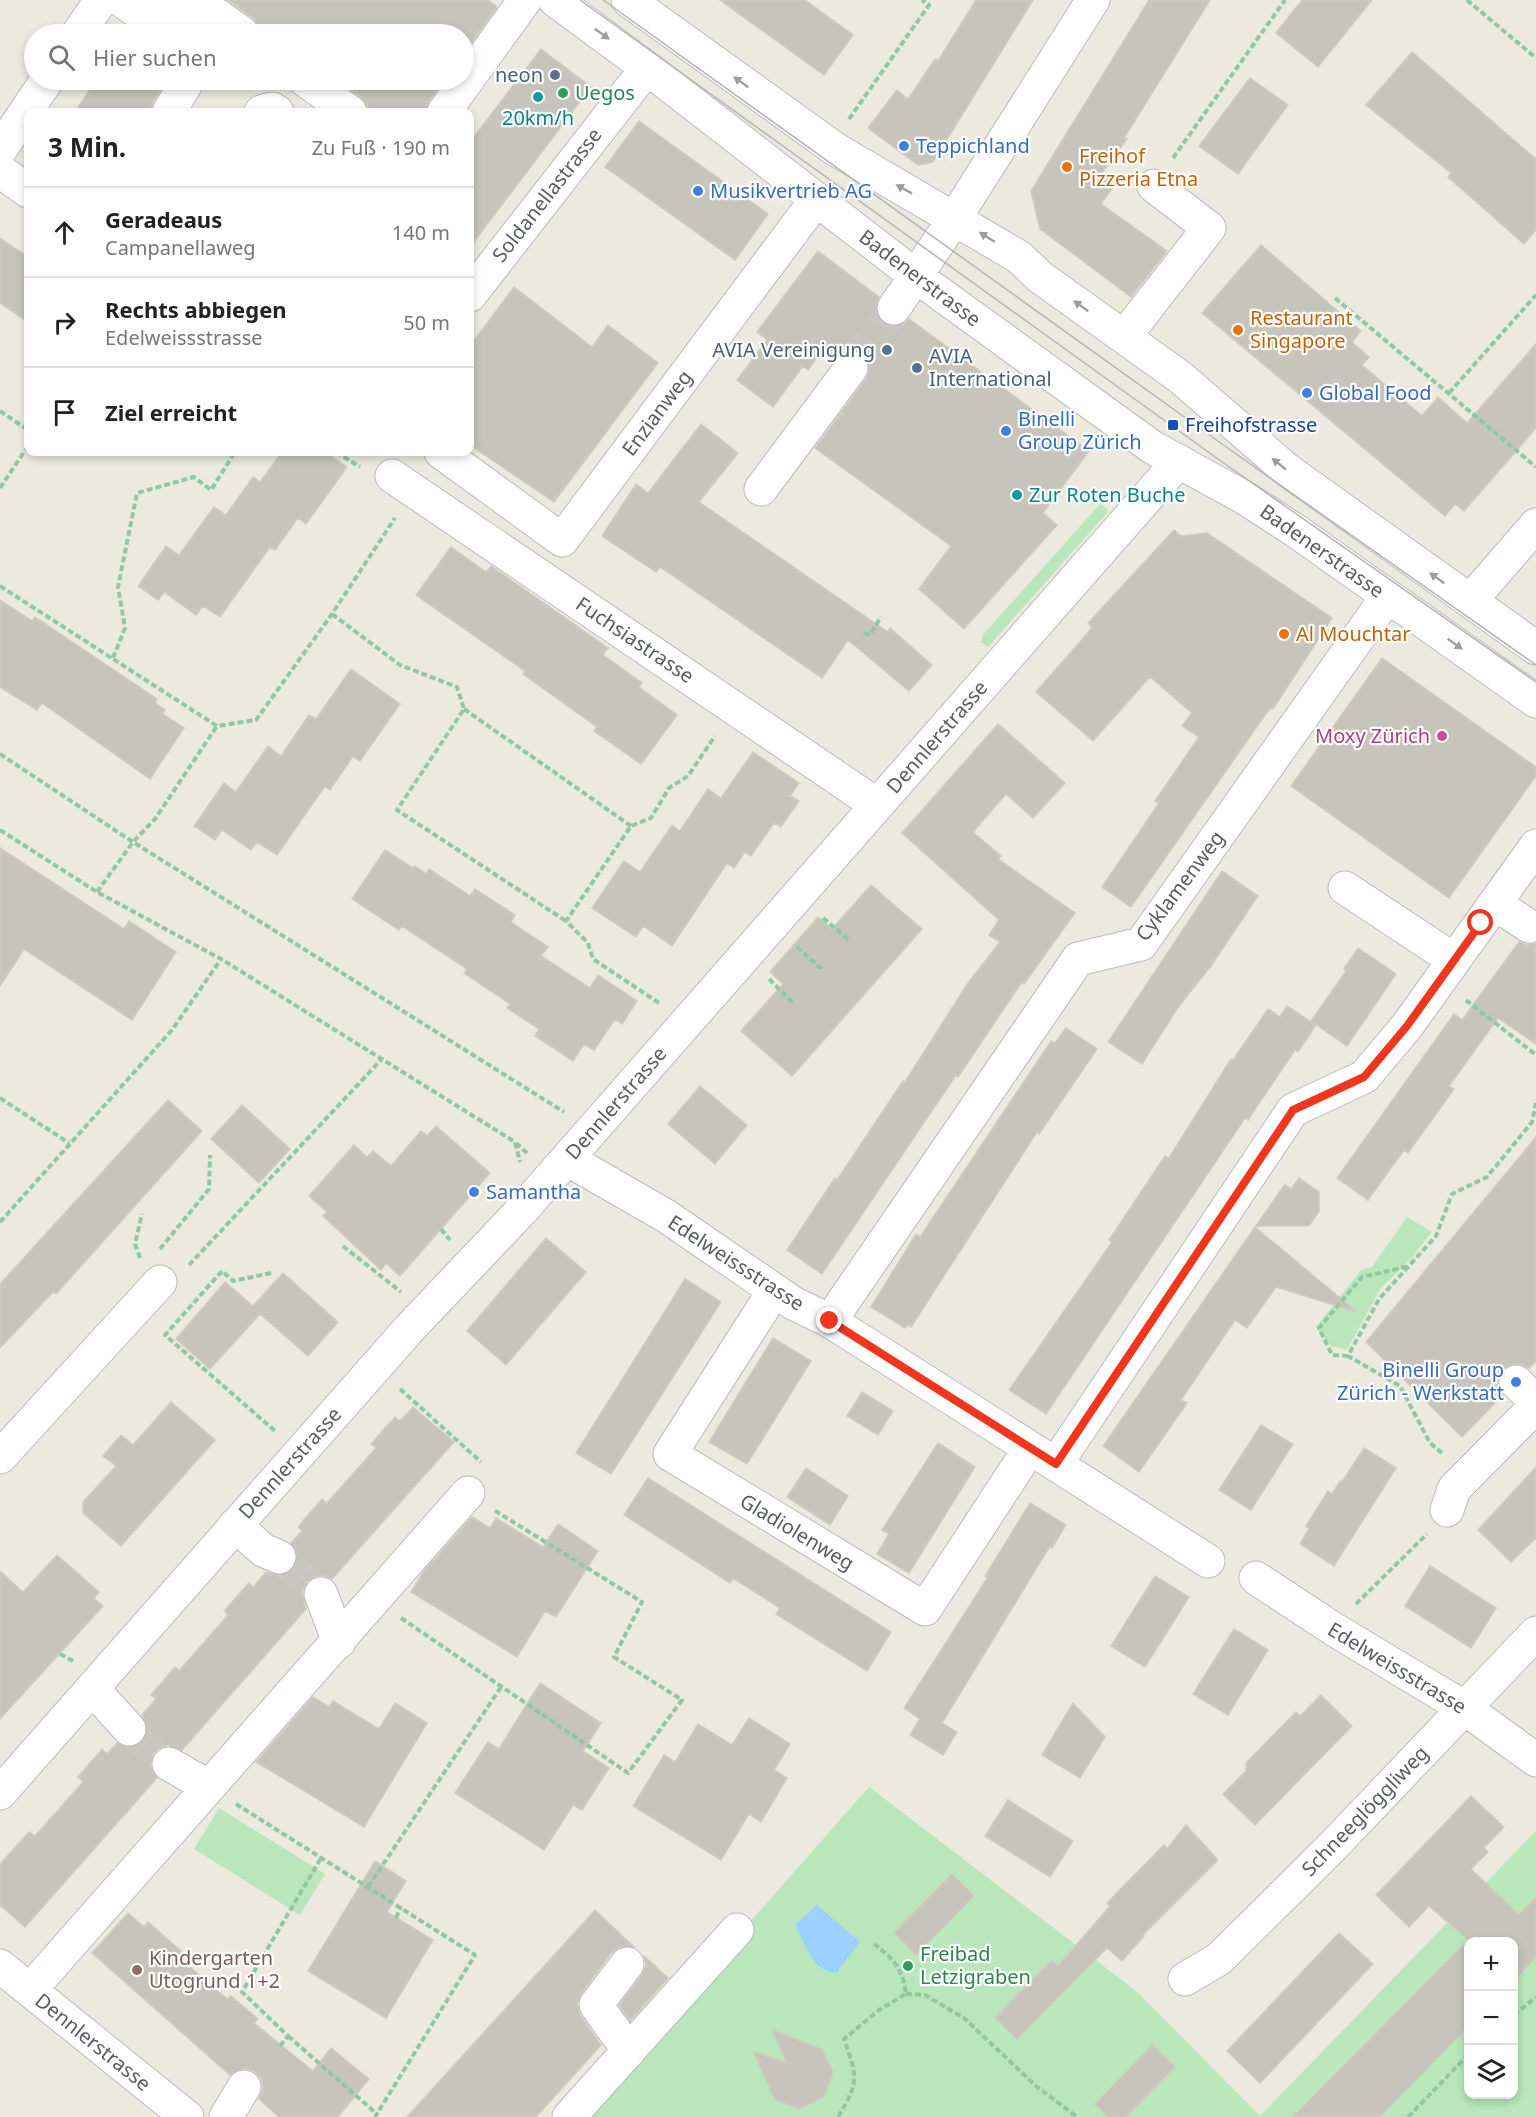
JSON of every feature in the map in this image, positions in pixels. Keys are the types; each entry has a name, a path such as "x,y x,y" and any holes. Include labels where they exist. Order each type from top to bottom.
{"street":[{"path":"85,24 101,0"},
{"path":"121,0 156,24"},
{"path":"163,0 198,24"},
{"path":"195,0 229,24"},
{"path":"474,71 525,0"},
{"name":"Badenerstrasse","path":"555,0 647,68 917,277 1124,427 1179,462 1245,498 1536,701"},
{"path":"628,0 835,149 1018,257 1040,277 1180,377 1287,470 1536,648"},
{"path":"894,308 917,277 1093,0"},
{"name":"Soldanellastrasse","path":"474,290 647,68"},
{"path":"28,108 40,90"},
{"path":"171,108 182,90"},
{"path":"319,90 344,108"},
{"path":"447,108 460,90"},
{"path":"0,150 24,114"},
{"path":"0,171 24,188"},
{"path":"1124,337 1209,228 1154,186"},
{"name":"Enzianweg","path":"446,456 562,540 816,200"},
{"path":"761,489 851,368"},
{"name":"Dennlerstrasse","path":"0,1793 409,1329 567,1159 1179,462"},
{"name":"Fuchsiastrasse","path":"403,483 877,805"},
{"path":"1470,602 1536,525"},
{"name":"Cyklamenweg","path":"830,1321 1078,959 1141,944 1387,597"},
{"path":"1043,1456 1293,1110 1364,1077 1407,1026 1536,846"},
{"path":"1345,888 1448,969"},
{"path":"1495,904 1529,926"},
{"name":"Edelweissstrasse","path":"567,1159 666,1216 774,1291 830,1321 1208,1561"},
{"path":"0,1457 157,1270"},
{"name":"Gladiolenweg","path":"774,1291 670,1454 925,1609 1043,1456"},
{"path":"1447,1510 1454,1489 1529,1397"},
{"path":"30,1990 468,1494"},
{"path":"235,1525 263,1550 279,1557"},
{"name":"Edelweissstrasse","path":"1256,1578 1335,1630 1463,1707 1536,1760"},
{"path":"321,1594 339,1642"},
{"name":"Schneeglöggliweg","path":"1185,1979 1220,1959 1332,1847 1536,1633"},
{"path":"93,1689 129,1729"},
{"path":"169,1764 209,1787"},
{"path":"569,2117 737,1930"},
{"path":"627,1964 596,2005 628,2051"},
{"name":"Dennlerstrasse","path":"0,1966 187,2117"},
{"path":"226,2117 244,2087"}],"path":[{"path":"844,127 929,5 922,0"},
{"path":"1154,186 1285,0"},
{"path":"1467,0 1536,58"},
{"path":"1449,393 1536,295"},
{"path":"1335,298 1536,467"},
{"path":"0,411 24,427"},
{"path":"0,488 24,452"},
{"path":"112,658 125,628 118,587 137,493 194,477 211,490 232,456"},
{"path":"0,586 217,726 256,720 332,614 403,483"},
{"path":"332,614 400,665 457,687 464,709 631,826"},
{"path":"864,633 870,635 881,617"},
{"path":"566,921 631,826 651,818 669,788 688,776 734,708"},
{"path":"464,709 398,810 566,921 588,943 593,959 665,1007"},
{"path":"97,892 133,842 155,819 217,726"},
{"path":"0,754 133,842 570,1116"},
{"path":"0,830 97,892 221,959 515,1142 532,1158"},
{"path":"820,915 849,941"},
{"path":"794,945 824,971"},
{"path":"0,1222 172,1030 221,959"},
{"path":"1448,969 1536,1055"},
{"path":"766,977 794,1004"},
{"path":"210,1155 209,1189 157,1270 175,1281 250,1197 263,1188 381,1060"},
{"path":"0,1098 69,1143"},
{"path":"1348,1356 1379,1299 1436,1236 1452,1194 1486,1177 1532,1122 1536,1103"},
{"path":"515,1142 522,1170"},
{"path":"137,1232 142,1214"},
{"path":"343,1246 409,1298"},
{"path":"1411,1265 1362,1277 1319,1328 1332,1355 1348,1356 1400,1386 1431,1443 1467,1475"},
{"path":"271,1273 233,1281 222,1271 165,1335 276,1432"},
{"path":"374,1600 628,1773 682,1700 614,1657 642,1602 468,1494 489,1469 392,1383"},
{"path":"1335,1630 1360,1599 1428,1534 1447,1510"},
{"path":"60,1654 68,1658"},
{"path":"368,1887 501,1687"},
{"path":"209,1787 476,1955 376,2115 242,1992 321,1858"},
{"path":"396,1918 401,1906"},
{"path":"874,1944 893,1958 904,1977 906,1994"},
{"path":"838,2117 851,2095 856,2075 844,2039 879,2010 906,1994 925,1995 964,2019 1036,2086 1077,2117"},
{"path":"1518,2012 1536,1997"},
{"path":"280,2046 288,2036"},
{"path":"1408,2117 1464,2059"}],"green space":[{"path":"1100,504 1107,509 1107,513 988,647 981,642 983,635"},
{"path":"1407,1217 1432,1232 1409,1261 1381,1288 1347,1350 1331,1346 1316,1327 1361,1270 1372,1267"},
{"name":"Freibad Letzigraben","path":"869,1787 1135,1990 1260,2116 1536,1831 1536,2117 578,2117"},
{"path":"219,1808 325,1874 300,1915 194,1849"}],"water":[{"path":"817,1905 860,1942 837,1972 829,1972 816,1963 795,1925"}],"building":[{"path":"228,0 488,0 497,7 474,39 474,24 257,24"},
{"path":"720,0 805,0 853,35 824,75"},
{"path":"976,0 1033,0 933,162 918,165 868,128 897,90 908,99 935,59 938,61"},
{"path":"1149,0 1210,0 1124,138 1127,139 1102,173 1116,183 1101,204 1167,251 1131,297 1040,229 1031,191"},
{"path":"1302,0 1372,0 1318,67 1276,33"},
{"path":"541,49 591,87 474,242 474,137"},
{"path":"1412,52 1536,159 1536,230 1524,244 1448,177 1451,173 1366,105"},
{"path":"1250,78 1288,105 1238,174 1199,146"},
{"path":"89,90 160,90 151,108 78,108"},
{"path":"351,90 437,90 427,108 368,108 361,97"},
{"path":"639,121 768,214 735,260 605,167"},
{"path":"0,238 24,254 24,319 0,303"},
{"path":"1261,245 1361,331 1352,342 1369,357 1362,365 1422,416 1438,397 1467,423 1536,344 1536,428 1464,511 1455,504 1445,516 1202,313"},
{"name":"Zur Roten Buche","path":"818,251 879,297 875,307 877,316 883,323 893,327 903,325 909,319 1089,451 1043,513 1057,525 964,629 919,589 951,546 815,448 866,379 869,371 868,361 863,353 853,349 843,351 836,357 824,348 808,370 803,366 773,407 737,380 767,340 757,332"},
{"path":"514,287 592,347 608,325 658,363 554,502 474,448 474,341"},
{"path":"701,424 738,453 699,502 888,632 890,628 932,665 909,691 848,640 822,678 660,567 656,572 602,536 636,484 648,493"},
{"path":"279,456 331,456 347,467 306,524 298,518 275,550 270,547 220,617 203,606 196,615 164,592 158,600 138,586 166,546 179,555 214,507 226,515 253,477 260,482"},
{"path":"1174,530 1181,536 1207,533 1332,618 1273,709 1270,708 1131,907 1102,887 1159,803 1155,801 1199,737 1182,726 1192,713 1150,677 1093,741 1036,692 1092,628 1088,623"},
{"path":"451,547 486,572 491,566 608,648 603,655 642,683 639,687 677,715 641,764 594,731 597,727 523,674 525,671 416,595"},
{"path":"0,600 32,621 35,617 157,699 155,703 165,710 163,714 184,728 150,779 42,703 37,710 0,687"},
{"path":"1382,658 1536,767 1536,776 1449,898 1291,786"},
{"path":"351,669 400,704 360,761 353,756 330,790 325,786 277,855 257,842 251,850 222,830 215,840 194,826 224,783 236,792 268,746 281,756 309,715 316,719"},
{"path":"998,724 1065,783 1033,818 1006,794 973,832 1001,856 998,859 1075,913 1024,984 1022,982 958,1077 956,1075 822,1274 787,1250 903,1081 905,1082 968,983 1000,942 989,935 999,920 902,833"},
{"path":"753,752 799,783 790,796 799,801 781,827 774,823 751,856 745,852 734,868 727,863 672,946 643,926 636,937 592,908 624,861 640,872 672,825 680,831 708,789 721,798"},
{"path":"0,848 124,929 129,921 176,952 132,1020 24,949 0,986"},
{"path":"385,850 426,874 429,869 470,896 475,889 515,915 511,922 548,947 541,956 590,988 598,975 637,1001 622,1024 615,1019 594,1050 584,1044 573,1061 535,1036 539,1029 507,1008 510,1004 464,973 467,969 402,926 399,930 352,899"},
{"path":"1222,871 1258,896 1211,966 1179,1006 1142,1064 1108,1042"},
{"path":"871,885 922,929 792,1076 741,1031 783,984 770,972 818,917 832,929"},
{"path":"1519,942 1527,945 1536,943 1536,1044 1498,1018 1449,1086 1454,1089 1408,1153 1404,1150 1368,1200 1337,1178 1454,1014 1462,1020"},
{"path":"1358,948 1396,974 1347,1046 1311,1021 1346,971 1344,969"},
{"path":"1287,1006 1316,1025 1298,1052 1295,1050 1248,1120 1245,1118 1046,1414 1009,1390 1112,1242 1109,1240 1165,1156 1169,1158 1231,1059 1233,1060 1268,1009 1280,1017"},
{"path":"1066,1028 1097,1049 1039,1134 1037,1132 911,1327 908,1324 905,1328 871,1307 916,1234 920,1237 1051,1041 1055,1043"},
{"path":"700,1086 747,1125 715,1164 668,1124"},
{"path":"168,1100 202,1131 56,1294 53,1292 0,1348 0,1284"},
{"path":"242,1105 290,1149 259,1183 211,1139"},
{"path":"436,1126 490,1173 400,1276 386,1263 381,1270 323,1216 327,1212 309,1196 354,1145 367,1157 373,1151 391,1166 421,1131 427,1136"},
{"path":"1536,1137 1536,1361 1529,1368 1521,1364 1512,1364 1502,1369 1498,1377 1498,1386 1503,1395 1462,1437 1366,1342"},
{"path":"1299,1178 1319,1192 1319,1211 1309,1226 1256,1226 1285,1184 1291,1189"},
{"path":"1255,1227 1357,1312 1276,1287 1247,1328 1235,1320 1181,1400 1187,1403 1139,1472 1103,1446"},
{"path":"546,1238 586,1272 506,1365 467,1331"},
{"path":"283,1273 338,1322 308,1356 260,1314 210,1369 176,1339 225,1282 253,1306"},
{"path":"685,1279 721,1302 611,1474 576,1453"},
{"path":"773,1338 811,1361 747,1464 709,1442"},
{"path":"862,1392 893,1411 878,1435 847,1416"},
{"path":"171,1402 215,1440 121,1546 83,1513 83,1502 116,1466 103,1456 121,1435 133,1445"},
{"path":"413,1407 454,1442 332,1579 323,1575 315,1576 307,1582 302,1592 306,1609 182,1750 168,1745 159,1748 153,1754 150,1765 157,1778 25,1927 0,1905 0,1864 29,1832 35,1836 83,1782 78,1777 102,1749 107,1754 117,1743 132,1747 142,1742 147,1735 147,1726 142,1715 156,1699 151,1695 175,1667 179,1671 228,1615 224,1611 249,1583 253,1587 266,1572 280,1576 291,1572 298,1556 291,1543 302,1531 298,1527 322,1499 327,1503 376,1448 371,1444 395,1417 400,1421"},
{"path":"1261,1425 1293,1444 1251,1510 1219,1490"},
{"path":"938,1443 975,1467 909,1573 877,1554 889,1534 882,1530"},
{"path":"1364,1448 1396,1468 1334,1566 1300,1544 1309,1529 1306,1526 1328,1491 1332,1494"},
{"path":"1536,1467 1536,1538 1511,1562 1478,1530"},
{"path":"806,1468 848,1496 830,1525 787,1497"},
{"path":"648,1478 891,1632 867,1671 776,1614 780,1608 733,1578 730,1583 624,1515"},
{"path":"1030,1503 1066,1525 1052,1548 1050,1546 942,1723 957,1732 943,1755 910,1735 920,1719 904,1708 988,1577 985,1576"},
{"path":"472,1517 490,1528 496,1518 543,1547 558,1524 598,1551 556,1617 545,1611 517,1657 411,1592 424,1571"},
{"path":"57,1555 99,1592 94,1598 103,1606 0,1719 0,1571 23,1592"},
{"path":"1430,1566 1496,1608 1471,1648 1405,1606"},
{"path":"1155,1576 1189,1597 1145,1667 1111,1646"},
{"path":"1234,1629 1268,1650 1228,1715 1193,1694"},
{"path":"540,1683 601,1723 583,1751 609,1768 582,1810 573,1805 544,1850 455,1793 488,1742 499,1749"},
{"path":"1321,1695 1352,1726 1255,1825 1223,1794 1246,1771 1246,1763 1296,1712 1300,1716"},
{"path":"313,1697 329,1707 333,1701 379,1729 395,1703 427,1723 364,1827 256,1762"},
{"path":"1073,1703 1105,1737 1080,1778 1042,1755"},
{"path":"749,1718 790,1744 774,1770 787,1778 761,1822 749,1814 721,1860 633,1806 664,1755 675,1762 698,1724 732,1745"},
{"path":"1471,1796 1504,1827 1484,1848 1488,1852 1471,1869 1519,1915 1536,1897 1536,1957 1518,1976 1518,1937 1465,1937 1429,1906 1409,1927 1376,1895"},
{"path":"1008,1800 1073,1841 1050,1877 985,1836"},
{"path":"1186,1825 1218,1860 1143,1935 1122,1961 1107,1948 1017,2039 995,2018 1052,1960 1058,1966 1110,1906 1107,1903 1164,1845 1167,1849"},
{"path":"375,1861 406,1881 387,1912 433,1940 386,2018 308,1971"},
{"path":"952,1874 974,1896 916,1955 894,1933"},
{"path":"595,1910 634,1947 620,1947 612,1952 581,1994 577,2004 580,2015 601,2045 536,2117 407,2117"},
{"path":"128,1913 144,1927 148,1922 181,1951 178,1956 199,1975 227,1999 231,1996 258,2019 254,2023 313,2071 331,2048 369,2079 338,2117 279,2117 259,2099 263,2087 261,2078 254,2071 244,2068 230,2075 92,1953"},
{"path":"1339,1933 1373,1964 1260,2083 1227,2051"},
{"path":"1464,1944 1464,2031 1380,2117 1293,2117"},
{"path":"644,1956 668,1978 630,2021 619,2005 642,1975 646,1966"},
{"path":"772,2030 822,2049 833,2072 824,2097 800,2109 775,2100 753,2051 787,2063"},
{"path":"1152,2045 1175,2067 1126,2117 1108,2117 1095,2104"}],"tunnel":[{"path":"851,368 894,308"},
{"path":"279,1557 321,1594"},
{"path":"129,1729 169,1764"}],"tram line":[{"path":"580,0 1218,459 1536,682"},
{"path":"603,0 1229,449 1536,665"}],"place":[{"name":"neon","path":"555,75"},
{"name":"Uegos","path":"563,93"},
{"name":"20km/h","path":"538,97"},
{"name":"Teppichland","path":"904,146"},
{"name":"Freihof Pizzeria Etna","path":"1067,167"},
{"name":"Musikvertrieb AG","path":"698,191"},
{"name":"Restaurant Singapore","path":"1238,330"},
{"name":"AVIA Vereinigung","path":"887,350"},
{"name":"AVIA International","path":"917,368"},
{"name":"Global Food","path":"1307,393"},
{"name":"Freihofstrasse","path":"1173,425"},
{"name":"Binelli Group Zürich","path":"1006,431"},
{"name":"Zur Roten Buche","path":"1017,495"},
{"name":"Al Mouchtar","path":"1284,634"},
{"name":"Moxy Zürich","path":"1442,736"},
{"name":"Samantha","path":"474,1192"},
{"name":"Binelli Group Zürich - Werkstatt","path":"1516,1382"},
{"name":"Freibad Letzigraben","path":"908,1966"},
{"name":"Kindergarten Utogrund 1+2","path":"137,1970"}],"route":[{"path":"830,1321 1056,1464 1293,1110 1364,1077 1407,1026 1481,923"}]}
